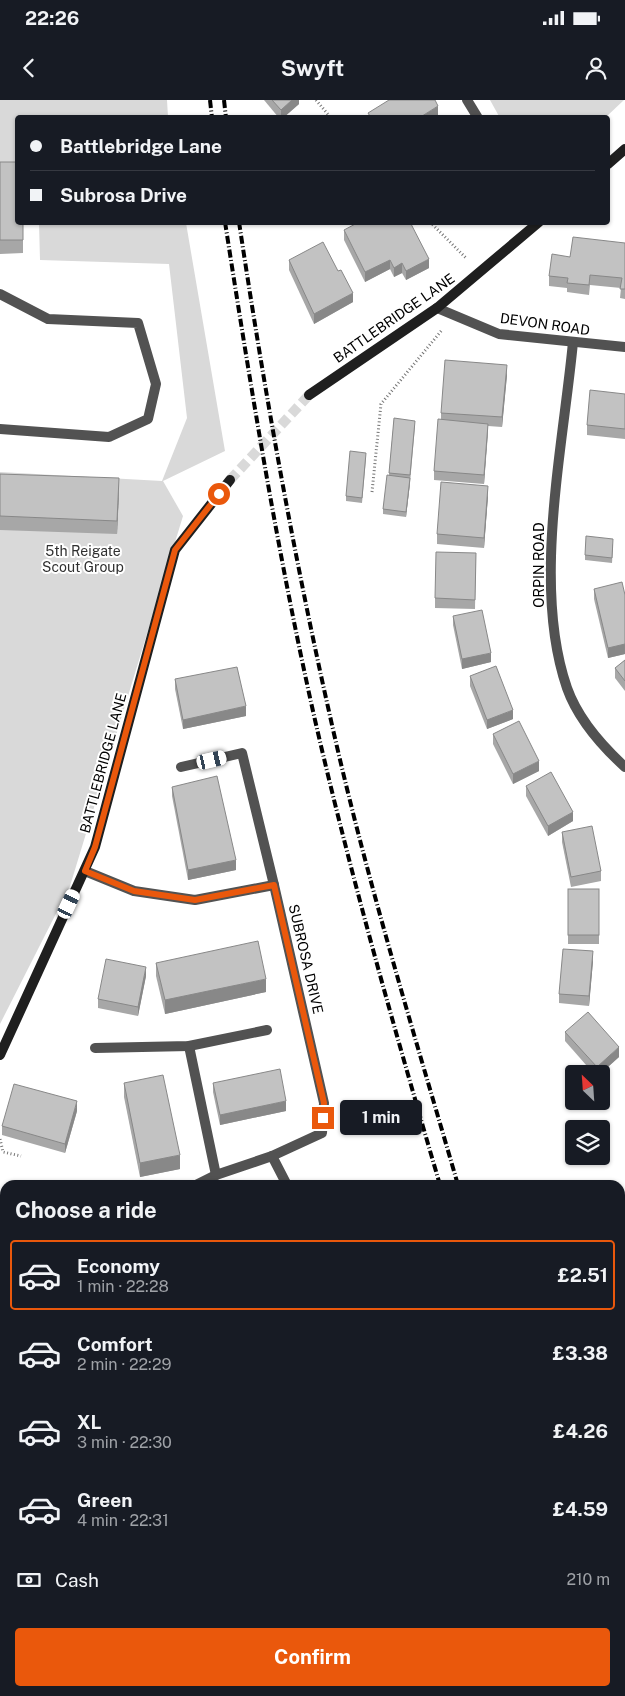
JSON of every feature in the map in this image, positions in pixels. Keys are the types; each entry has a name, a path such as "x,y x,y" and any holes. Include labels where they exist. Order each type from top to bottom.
{"street":[{"path":"467,100 476,115"},
{"path":"610,162 625,148"},
{"name":"BATTLEBRIDGE LANE","path":"309,395 436,308 535,225"},
{"path":"0,294 48,319 138,323 156,384 148,419 109,437 0,429"},
{"name":"DEVON ROAD","path":"436,308 455,314 499,334 625,347"},
{"name":"ORPIN ROAD","path":"573,342 552,532 553,634 568,690 588,727 625,767"},
{"name":"BATTLEBRIDGE LANE","path":"0,1056 95,847 175,550 230,480"},
{"name":"SUBROSA DRIVE","path":"181,767 242,753 324,1103 322,1133 272,1156 206,1180"},
{"path":"85,871 134,891 195,900 274,885"},
{"path":"94,1048 189,1046 267,1030"},
{"path":"189,1046 216,1175"},
{"path":"272,1156 284,1180"}],"path":[{"path":"316,100 328,115"},
{"path":"433,225 480,272"},
{"path":"372,492 381,404 455,314"},
{"path":"0,1139 3,1152 21,1156"}],"green space":[{"path":"0,100 167,100 168,115 15,115 15,167 0,166"},
{"path":"490,100 624,100 608,115 498,115"},
{"name":"5th Reigate Scout Group","path":"39,225 186,225 225,451 163,481 183,516 70,886 0,1024 0,472 162,481 187,418 169,264 40,260"}],"building":[{"path":"272,100 292,100 281,110"},
{"path":"389,100 435,100 438,106 424,115 369,115 368,113"},
{"path":"0,162 15,162 15,225 23,225 23,240 0,240"},
{"path":"353,225 412,225 429,259 406,271 402,263 394,268 390,260 365,272 344,230"},
{"path":"573,237 625,243 625,289 620,289 622,278 590,275 589,285 567,283 568,278 549,276 552,254 570,257"},
{"path":"323,242 338,271 341,270 353,293 314,314 289,260"},
{"path":"445,360 507,365 502,417 441,413"},
{"path":"590,390 625,394 625,429 587,425"},
{"path":"394,418 415,421 410,475 389,473"},
{"path":"438,419 488,424 484,475 434,471"},
{"path":"350,451 366,453 362,498 346,496"},
{"path":"0,474 119,478 117,521 0,516"},
{"path":"387,475 410,478 406,512 383,509"},
{"path":"441,482 488,486 484,538 437,534"},
{"path":"586,536 613,539 612,558 585,555"},
{"path":"436,552 476,553 475,600 435,598"},
{"path":"622,582 625,595 625,644 608,648 594,589"},
{"path":"482,610 491,653 462,659 453,616"},
{"path":"625,660 625,681 615,668"},
{"path":"496,666 513,710 487,720 470,676"},
{"path":"237,667 246,706 183,720 175,679"},
{"path":"519,721 539,761 513,774 493,734"},
{"path":"551,772 573,812 548,826 526,786"},
{"path":"217,776 236,860 188,870 172,787"},
{"path":"592,826 601,871 571,877 562,832"},
{"path":"568,889 599,889 599,935 568,935"},
{"path":"258,941 266,979 165,1000 156,963"},
{"path":"563,949 593,951 589,996 559,994"},
{"path":"106,959 146,967 138,1007 98,999"},
{"path":"588,1012 619,1047 599,1065 595,1065 565,1032"},
{"path":"280,1069 286,1101 220,1115 213,1083"},
{"path":"163,1075 180,1155 140,1163 124,1083"},
{"path":"14,1084 77,1101 65,1144 2,1126"}],"tunnel":[{"path":"230,480 309,395"}],"railway":[{"path":"210,100 212,115"},
{"path":"224,100 226,115"},
{"path":"225,225 277,534 315,720 374,954 439,1180"},
{"path":"239,225 280,470 330,716 374,893 457,1180"}],"route":[{"path":"219,494 175,550 95,847 85,871 134,891 195,900 274,885 324,1103 323,1118"}]}
